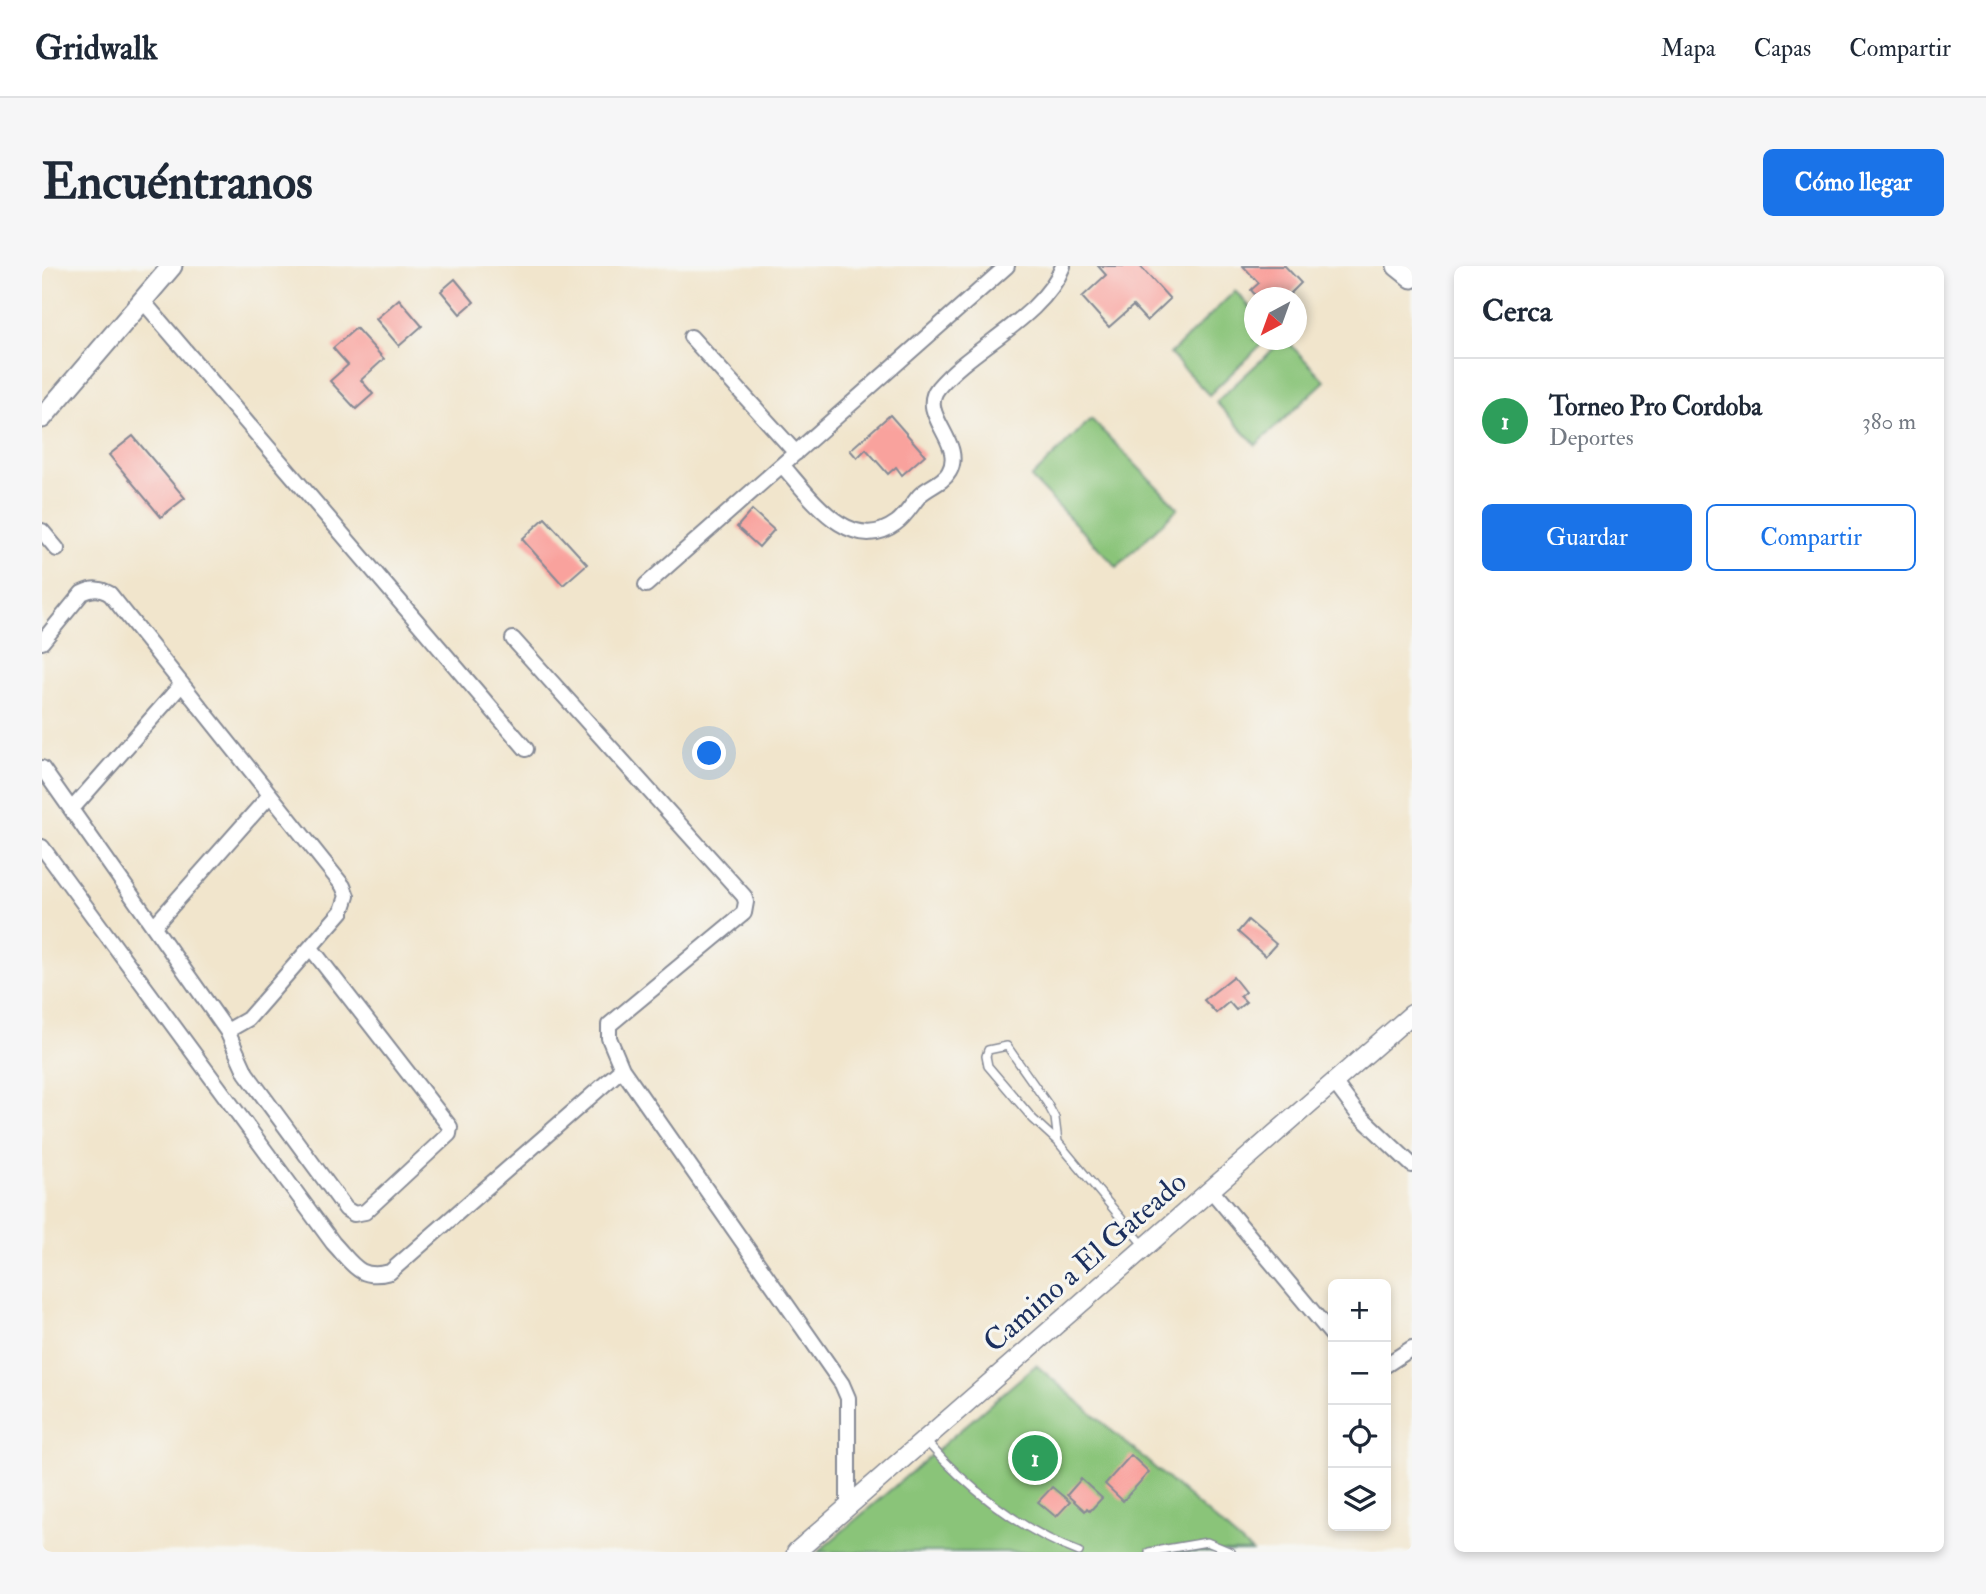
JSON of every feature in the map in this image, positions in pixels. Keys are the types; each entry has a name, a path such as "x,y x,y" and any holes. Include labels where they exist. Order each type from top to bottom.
{"main road":[{"path":"42,418 172,266"},
{"path":"1397,266 1412,278"}],"street":[{"path":"646,585 1007,266"},
{"path":"782,465 822,510 845,528 865,533 883,531 898,522 923,492 941,481 950,471 953,457 932,401 936,390 1040,301 1059,276 1062,266"},
{"path":"142,300 526,749"},
{"path":"691,337 796,453"},
{"path":"42,531 57,549"},
{"path":"42,642 82,593 91,589 102,589 110,594 343,886 347,896 342,911 248,1019 227,1031"},
{"path":"513,639 744,896 744,913 609,1025 609,1038 622,1069 842,1384 848,1398 848,1506"},
{"path":"72,808 182,684"},
{"path":"42,768 227,1031 246,1073 346,1209 355,1214 365,1212 449,1133 450,1127 311,948"},
{"path":"154,926 270,795"},
{"path":"42,847 333,1242 363,1273 375,1276 390,1272 622,1069"},
{"name":"Camino a El Gateado","path":"796,1552 1412,1014"},
{"path":"1334,1082 1357,1113 1412,1165"},
{"path":"1211,1190 1328,1330"},
{"path":"1391,1362 1412,1348"}],"lane":[{"path":"1058,1142 1055,1118 1007,1046 988,1050 988,1066 1033,1119 1058,1142 1145,1247"},
{"path":"925,1440 944,1462 981,1494 1035,1532 1079,1552"},
{"path":"1149,1552 1207,1542 1231,1552"}],"green space":[{"path":"1235,291 1244,300 1244,350 1256,350 1209,395 1170,354"},
{"path":"1272,350 1296,350 1325,381 1256,445 1216,402"},
{"path":"1091,419 1178,508 1117,567 1031,478"},
{"path":"1036,1365 1252,1552 818,1552"}],"building":[{"path":"1098,266 1140,266 1170,299 1147,321 1133,306 1109,327 1082,297 1106,275"},
{"path":"1243,266 1285,266 1301,283 1297,287 1254,287 1259,283"},
{"path":"455,279 474,302 460,314 441,291"},
{"path":"399,299 422,326 399,346 376,319"},
{"path":"356,328 384,359 361,380 373,394 356,409 330,381 348,365 333,348"},
{"path":"890,415 925,455 902,475 896,467 888,474 866,449 857,458 850,450"},
{"path":"133,436 185,498 161,517 109,455"},
{"path":"752,510 774,530 759,547 737,527"},
{"path":"545,518 587,564 563,585 522,539"},
{"path":"1248,920 1276,944 1265,956 1238,932"},
{"path":"1233,977 1245,992 1240,996 1246,1002 1236,1010 1229,1002 1216,1013 1204,1000"},
{"path":"1131,1455 1149,1472 1123,1501 1105,1484"},
{"path":"1081,1479 1102,1498 1090,1511 1087,1508 1085,1511 1067,1495"},
{"path":"1052,1487 1070,1502 1056,1517 1038,1502"}],"place":[{"name":"Torneo Pro Cordoba","path":"1035,1458"}]}
